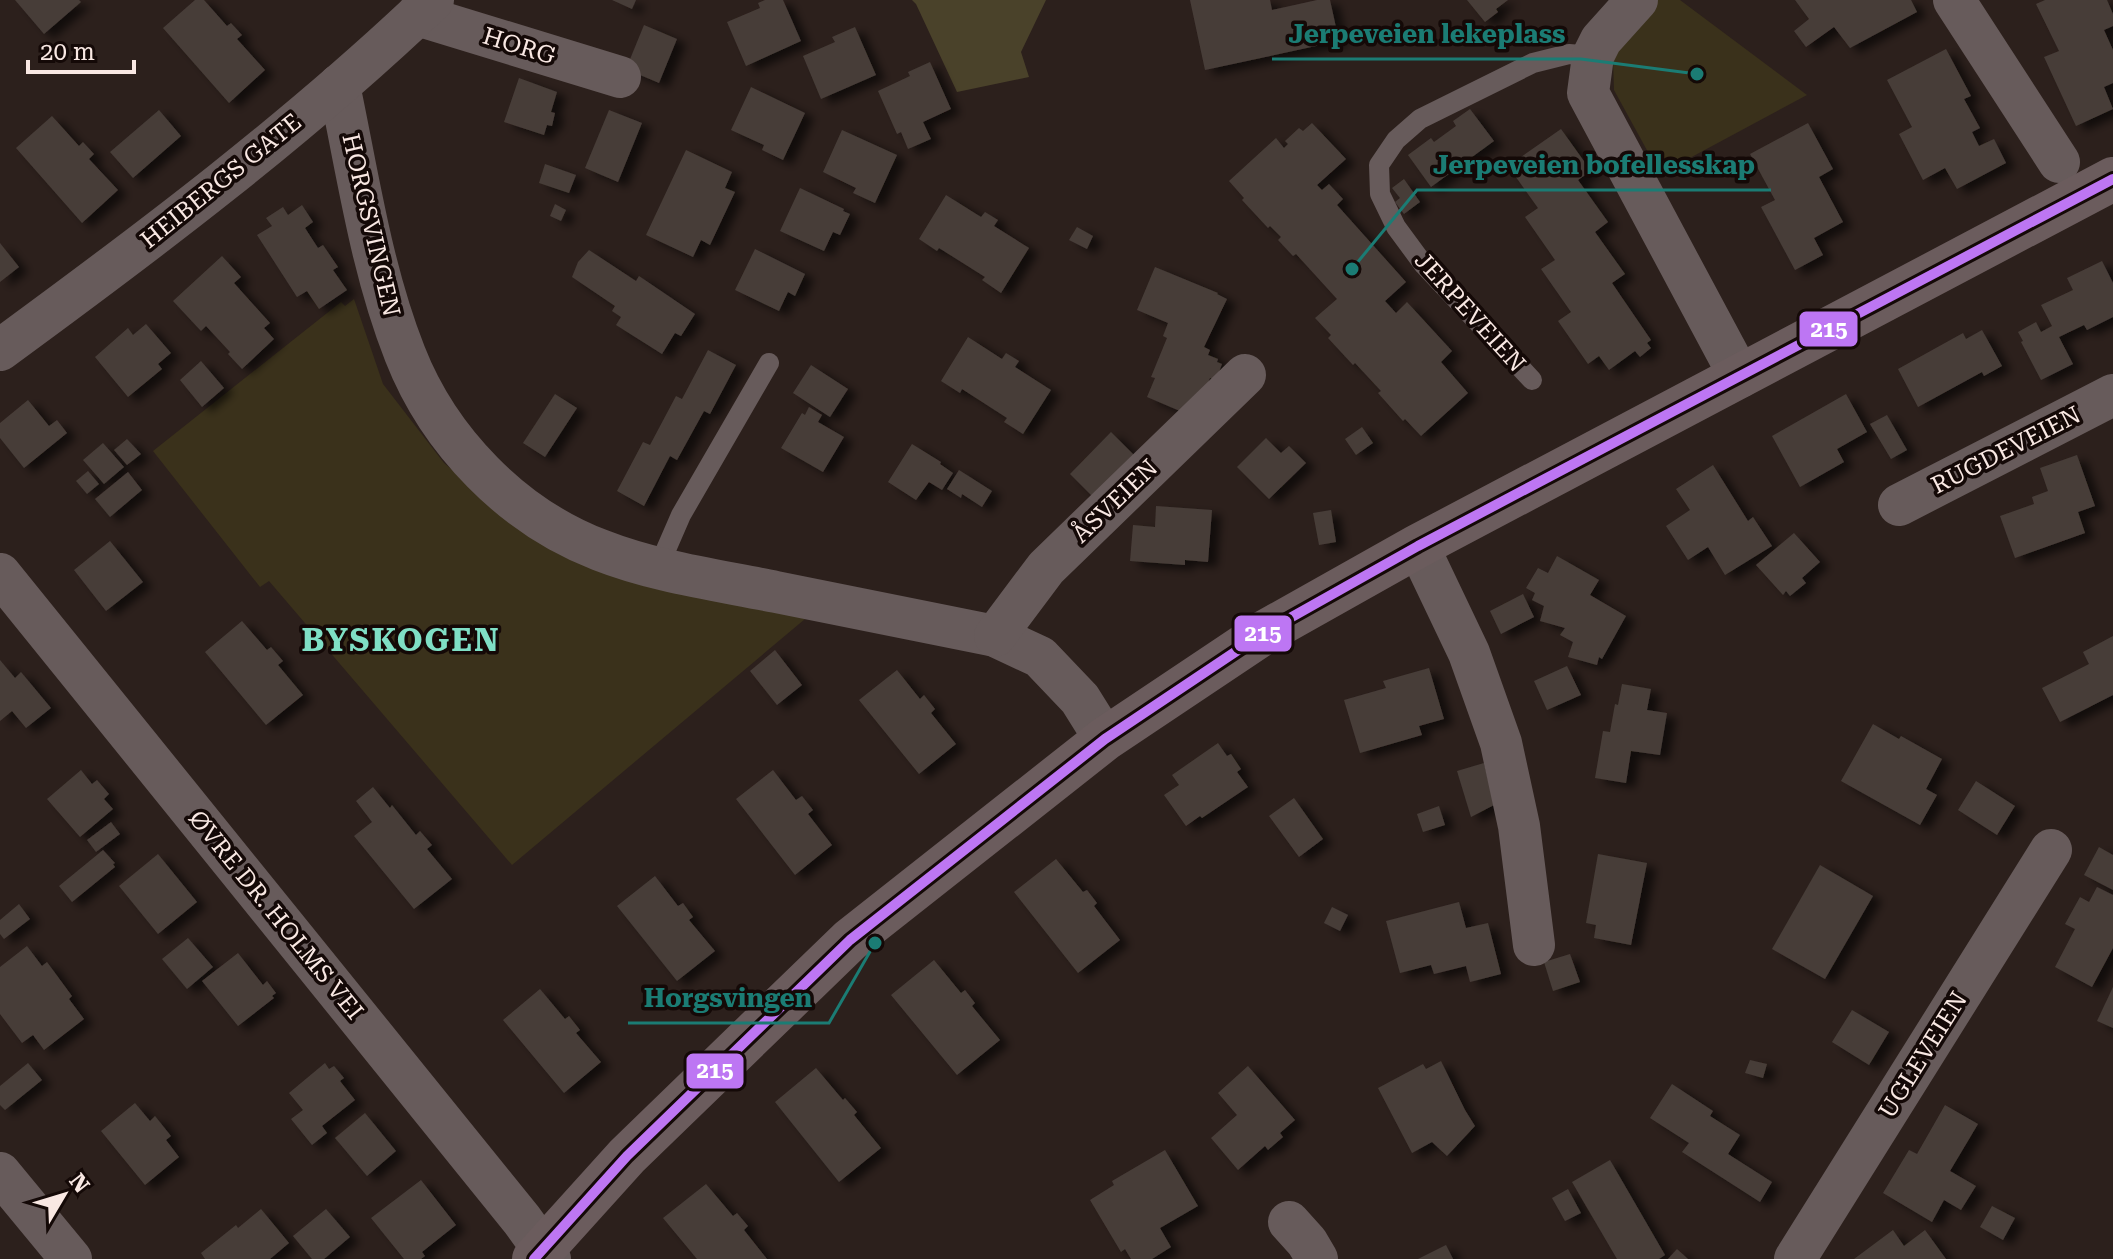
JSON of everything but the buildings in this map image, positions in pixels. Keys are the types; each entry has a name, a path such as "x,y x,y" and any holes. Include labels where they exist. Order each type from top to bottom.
{"main road":[{"path":"542,1256 627,1156 850,940 1105,739 1265,632 1418,546 2112,182"}],"street":[{"path":"1637,0 1601,40 1593,56 1588,93 1740,377"},
{"path":"1954,0 2059,162"},
{"name":"HORG","path":"425,8 620,77"},
{"name":"HEIBERGS GATE","path":"0,350 124,260 339,85 425,8"},
{"name":"HORGSVINGEN","path":"339,85 382,290 406,357 427,401 461,450 500,489 543,522 599,550 658,568 995,636 1040,657 1080,699 1105,739"},
{"name":"ÅSVEIEN","path":"995,636 1046,568 1245,375"},
{"name":"RUGDEVEIEN","path":"1899,505 2113,395"},
{"path":"1418,546 1469,653 1501,743 1519,826 1534,945"},
{"name":"ØVRE DR. HOLMS VEI","path":"0,574 493,1184 542,1256"},
{"name":"UGLEVEIEN","path":"1795,1259 2051,850"},
{"path":"0,1173 71,1259"},
{"path":"1289,1222 1317,1259"}],"lane":[{"name":"JERPEVEIEN","path":"1532,380 1424,265 1396,227 1380,194 1379,165 1396,140 1420,119 1533,63 1569,54 1593,56"},
{"path":"658,568 681,515 769,363"}],"shaded area":[{"path":"912,0 1046,0 1021,52 1029,77 957,92"},
{"path":"1650,0 1680,0 1807,95 1660,174 1614,90 1613,58"},
{"path":"354,299 383,384 444,463 523,529 805,619 512,865 269,581 260,587 153,451 341,302 345,306"}],"transit line":[{"name":"215","path":"534,1259 627,1156 850,940 1105,739 1265,632 1418,546 2113,179"}],"place":[{"name":"Jerpeveien lekeplass","path":"1697,74"},
{"name":"Jerpeveien bofellesskap","path":"1352,269"},
{"name":"Horgsvingen","path":"875,943"}],"district":[{"name":"BYSKOGEN","path":"401,640"}]}
